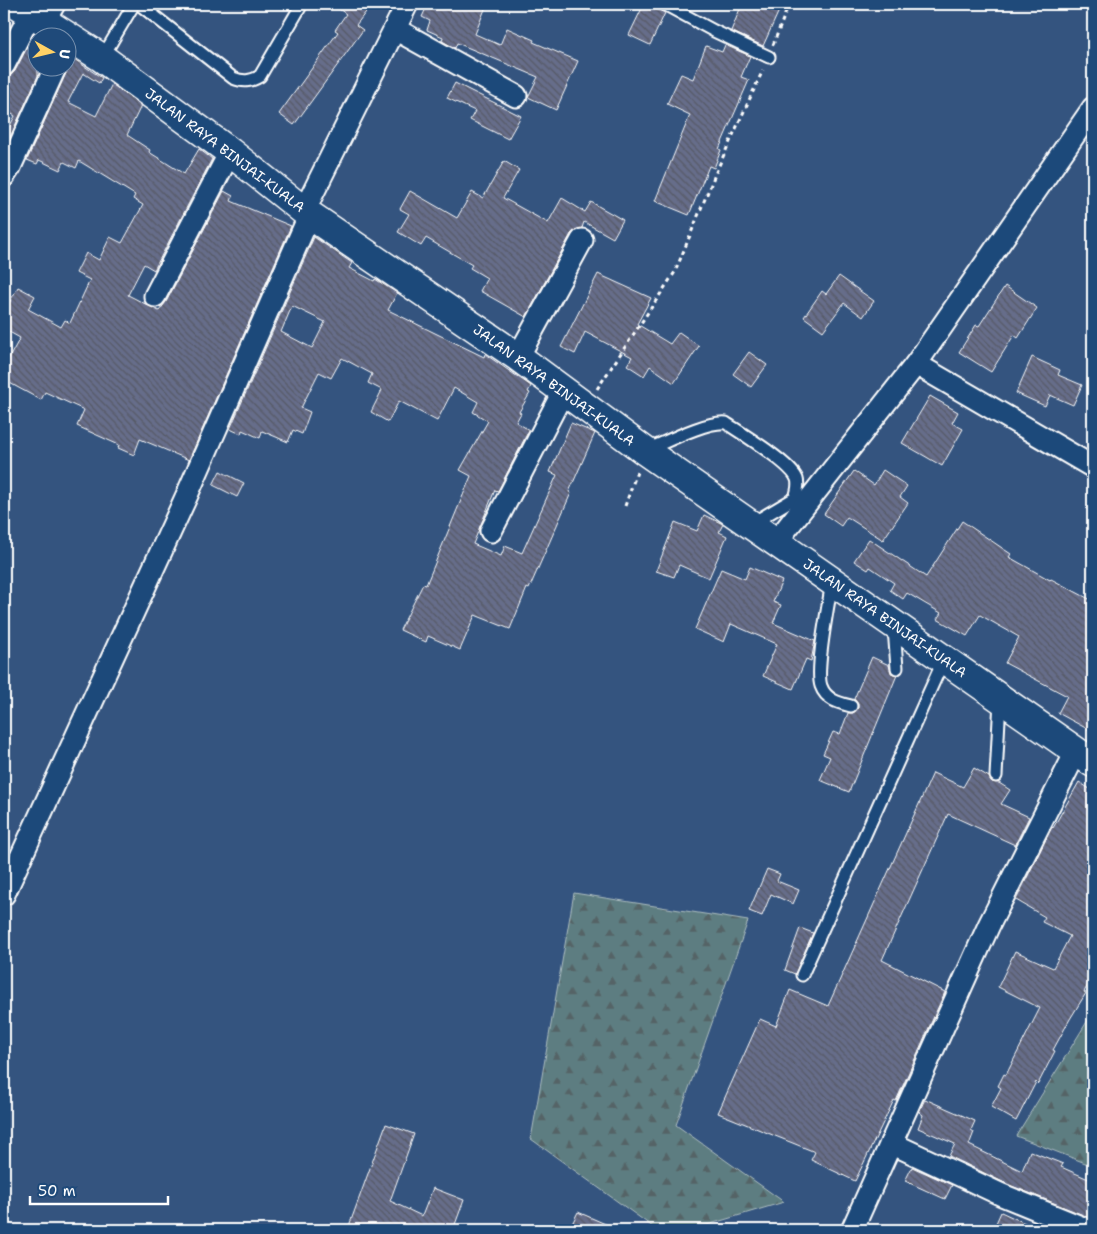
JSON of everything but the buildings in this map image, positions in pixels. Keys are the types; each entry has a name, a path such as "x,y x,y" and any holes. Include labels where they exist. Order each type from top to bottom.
{"main road":[{"name":"JALAN RAYA BINJAI-KUALA","path":"49,20 230,152 307,212 518,357 645,451 1085,757"}],"street":[{"path":"4,894 187,495 307,212 406,4"},
{"path":"4,65 49,20"},
{"path":"395,29 516,96"},
{"path":"4,176 10,167 50,78"},
{"path":"776,542 916,364 1093,108"},
{"path":"155,296 230,152"},
{"path":"518,357 582,240"},
{"path":"916,364 1093,467"},
{"path":"491,531 564,390"},
{"path":"852,1230 989,925 1085,757"},
{"path":"891,1143 1002,1195 1088,1230"}],"lane":[{"path":"102,58 134,4"},
{"path":"140,4 233,78 243,82 260,76 302,4"},
{"path":"664,4 714,31 769,57"},
{"path":"645,451 705,426 726,423 792,471 797,479 798,489 795,498 751,524"},
{"path":"832,581 820,666 821,686 833,701 852,706"},
{"path":"894,624 898,668"},
{"path":"802,975 944,659"},
{"path":"996,776 1000,698"}],"path":[{"path":"586,406 675,272 716,172 769,57 789,4"},
{"path":"625,506 645,451"}],"green space":[{"path":"574,893 748,921 676,1125 784,1202 690,1230 657,1230 531,1139"},
{"path":"1093,1012 1093,1166 1016,1136"}]}
